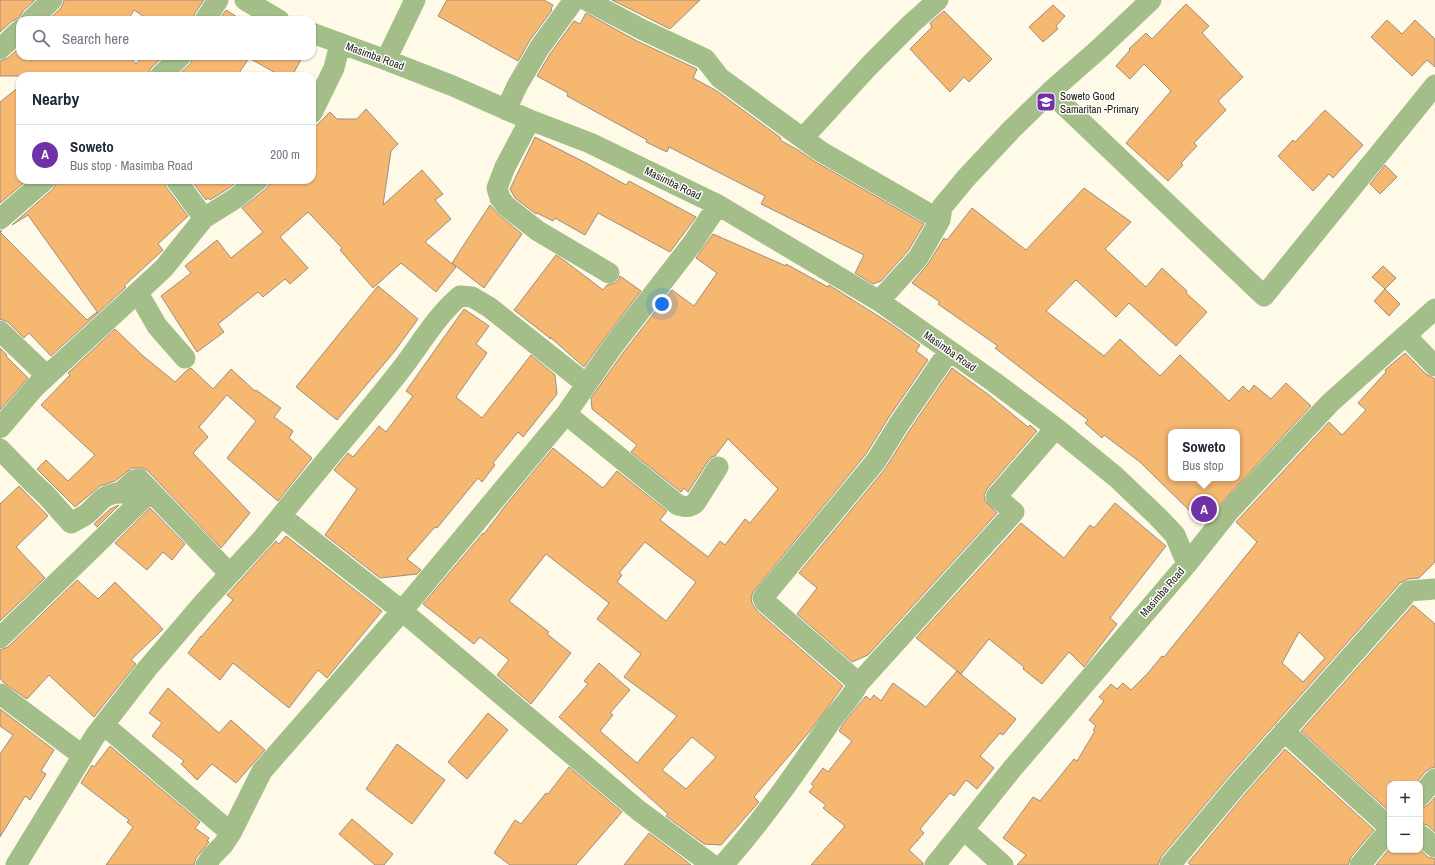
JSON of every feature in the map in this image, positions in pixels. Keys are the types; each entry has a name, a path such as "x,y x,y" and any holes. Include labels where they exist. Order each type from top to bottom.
{"street":[{"path":"35,16 52,0"},
{"path":"208,16 218,0"},
{"path":"245,0 272,16"},
{"path":"386,60 415,0"},
{"path":"506,110 517,86 540,47 574,0"},
{"path":"586,0 643,30 705,59 720,78 820,151 940,220"},
{"path":"803,138 870,65 911,24 938,0"},
{"path":"879,301 918,258 940,220 942,207 967,177 1012,129 1050,92 1099,49 1151,0"},
{"path":"0,49 16,34"},
{"name":"Masimba Road","path":"316,35 454,86 506,110 590,143 718,205 879,301 994,382 1057,429 1116,477 1175,535 1187,564 1012,769 935,865"},
{"path":"316,105 334,68 340,44"},
{"path":"164,72 177,60"},
{"path":"1050,92 1264,296 1435,85"},
{"path":"530,120 497,188 500,198 506,206 538,230 609,273"},
{"path":"0,219 41,184"},
{"path":"179,184 204,218"},
{"path":"0,428 35,387 164,268 204,218 236,198 253,184"},
{"path":"214,862 231,833 262,771 402,610 566,414 613,346 692,244 718,205"},
{"path":"138,293 157,326 184,358"},
{"path":"16,865 95,736 146,670 281,516 399,372 448,306 460,296 472,297 489,307 586,384"},
{"path":"1187,564 1230,510 1330,402 1435,310"},
{"path":"0,331 47,376"},
{"path":"1406,336 1435,366"},
{"path":"858,684 765,602 763,598 876,461 899,424 949,351"},
{"path":"566,414 678,504 687,507 692,506 718,467"},
{"path":"723,865 750,834 839,709 856,689 858,684 1014,512 996,497 1048,437 1057,429"},
{"path":"0,449 46,495 63,516 71,523 87,513 104,497 112,493 120,493 135,480 139,479 230,574"},
{"path":"0,638 150,492"},
{"path":"281,516 402,610 638,810 712,865"},
{"path":"1170,865 1284,731 1410,591 1435,589"},
{"path":"0,694 83,756"},
{"path":"104,725 231,833"},
{"path":"1284,731 1387,825"},
{"path":"1423,793 1435,779"},
{"path":"964,830 1004,865"},
{"path":"1360,865 1387,832"},
{"path":"1423,837 1435,847"}],"building":[{"path":"0,0 35,0 23,11 20,16 16,16 16,19 0,32"},
{"path":"64,0 204,0 194,16 143,16 134,10 130,16 52,16 63,4"},
{"path":"447,0 544,0 553,5 552,10 530,40 518,61 438,16"},
{"path":"612,0 700,0 670,29"},
{"path":"1186,4 1209,26 1202,33 1243,77 1218,101 1226,110 1194,143 1197,146 1181,163 1183,165 1168,181 1126,143 1171,91 1144,64 1130,79 1116,66 1130,50 1129,49 1146,33 1152,39"},
{"path":"1053,5 1065,16 1056,26 1058,29 1043,42 1029,27"},
{"path":"226,10 236,16 222,16"},
{"path":"944,11 992,59 969,82 964,77 950,92 910,49 932,27 930,23"},
{"path":"586,13 637,41 697,69 693,78 717,91 781,138 780,140 924,224 908,251 881,281 873,284 855,273 864,255 761,204 765,196 669,147 667,152 646,142 647,140 567,96 568,93 537,76 550,54 574,21 580,24"},
{"path":"1387,20 1402,34 1415,20 1435,39 1435,67 1427,60 1412,76 1371,37"},
{"path":"16,51 16,60 132,60 136,64 140,60 160,60 149,72 16,72 16,76 0,76 0,61 8,58"},
{"path":"192,60 248,60 240,72 181,72"},
{"path":"253,60 301,60 294,72 274,72"},
{"path":"16,89 16,184 22,184 0,203 0,102"},
{"path":"366,109 398,144 391,151 383,205 422,170 443,194 435,200 451,219 425,242 456,267 436,292 401,263 373,288 340,250 342,248 308,212 280,237 308,268 290,284 285,279 263,297 258,292 218,324 224,332 197,352 161,296 191,273 185,266 217,240 231,258 263,232 242,208 266,189 269,184 316,184 316,126 330,112 337,119 357,119"},
{"path":"1325,110 1363,145 1333,178 1329,174 1313,191 1278,156 1293,140 1295,142"},
{"path":"535,137 626,185 629,181 696,217 670,252 598,213 585,235 555,218 553,221 537,213 536,214 515,198 510,189"},
{"path":"1385,165 1397,177 1380,194 1370,184"},
{"path":"56,184 165,184 188,216 158,244 163,250 124,286 126,287 98,313 28,215 12,225 53,189"},
{"path":"194,184 234,184 210,200 208,198 206,200"},
{"path":"1084,188 1131,222 1105,249 1146,287 1162,268 1207,312 1176,346 1129,303 1116,317 1076,280 1046,311 1104,356 1120,339 1160,376 1180,355 1229,401 1243,386 1249,392 1254,385 1271,399 1286,383 1311,406 1216,509 1209,503 1197,518 1140,462 1104,435 1102,438 1085,423 1088,420 995,348 998,346 938,304 940,302 912,283 928,264 944,238 947,240 972,208 1026,250"},
{"path":"490,205 499,215 522,234 484,288 452,263"},
{"path":"0,232 87,320 97,312 98,313 51,356 29,333 24,338 8,322 0,319"},
{"path":"713,234 786,266 786,264 828,287 829,285 891,324 920,345 916,351 928,360 866,454 753,592 751,598 752,603 757,611 843,686 810,731 754,797 759,802 721,845 704,844 666,816 668,814 559,717 588,684 584,681 599,663 630,690 610,713 613,715 600,731 637,763 677,716 624,677 641,654 597,619 609,603 546,554 509,601 549,632 547,634 571,653 531,704 497,675 509,660 480,637 474,644 423,604 483,533 484,534 553,448 603,488 617,471 667,511 660,520 708,557 720,541 725,545 745,519 750,523 778,489 728,439 715,456 708,461 688,492 684,488 681,492 631,452 637,445 592,409 591,398 623,353 672,290 694,306 717,273 696,258","holes":["645,542 696,582 666,621 617,582 622,575 619,573","692,737 716,757 686,789 662,770"]},
{"path":"556,255 603,290 607,285 615,283 620,276 641,291 584,367 550,337 551,339 514,310"},
{"path":"1383,266 1396,278 1385,289 1372,277"},
{"path":"378,286 418,319 394,352 337,420 296,387"},
{"path":"1385,289 1400,304 1389,316 1374,301"},
{"path":"464,309 489,326 476,344 487,353 456,397 482,418 531,355 555,375 557,394 523,437 518,432 493,463 495,465 482,482 478,478 437,528 435,527 407,559 421,570 417,574 380,578 325,535 357,489 334,470 348,453 353,457 379,426 386,432 413,396 406,391"},
{"path":"115,329 142,355 175,382 191,368 213,389 231,369 255,391 256,390 281,408 274,417 293,431 289,438 312,458 278,501 227,458 256,421 227,395 199,427 208,437 193,453 250,513 221,548 148,471 143,468 132,468 115,481 100,486 75,507 37,469 46,460 68,481 95,455 41,405 70,375 68,373"},
{"path":"0,348 28,378 0,410"},
{"path":"1405,353 1426,374 1435,379 1435,562 1419,578 1408,579 1400,583 1228,777 1161,857 1158,865 1017,865 1026,855 1003,838 1033,797 1040,801 1074,759 1077,761 1095,731 1093,730 1096,726 1089,720 1104,701 1099,697 1111,684 1117,689 1123,683 1131,690 1162,656 1164,657 1257,542 1236,522 1329,422 1342,435 1366,410 1358,403 1386,372 1385,370","holes":["1299,632 1325,658 1303,682 1282,663"]},
{"path":"952,368 989,395 1028,427 1030,425 1037,431 987,489 984,495 985,501 997,513 868,655 852,662 797,614 817,588 799,573 885,469"},
{"path":"19,486 48,516 16,547 45,578 0,621 0,504"},
{"path":"1115,503 1166,546 1110,618 1117,624 1084,667 1069,652 1042,684 1023,669 1024,667 989,639 961,674 916,638 1021,523 1064,558 1090,525 1094,528"},
{"path":"119,505 97,527 94,524 110,509"},
{"path":"150,508 185,544 172,560 163,552 147,570 115,543"},
{"path":"286,536 382,611 327,678 318,670 289,708 233,663 220,680 188,653 233,600 227,595 276,541 279,544"},
{"path":"77,580 98,599 115,582 163,629 131,660 136,664 94,717 49,675 27,699 4,683 0,678 0,650 8,647"},
{"path":"1413,605 1435,624 1435,767 1426,771 1418,781 1387,781 1387,809 1301,731"},
{"path":"957,671 1016,719 1003,735 1000,733 980,756 994,768 977,789 966,780 954,796 950,793 920,829 924,833 909,850 923,863 923,865 811,865 845,826 823,808 826,805 809,792 814,786 811,784 823,768 828,772 852,741 839,731 843,724 866,696 870,700 874,695 881,701 893,683 926,707"},
{"path":"168,688 219,733 231,720 265,750 236,783 212,764 197,780 181,764 184,761 152,736 162,723 149,713"},
{"path":"0,709 54,750 41,771 46,774 30,800 25,796 0,837 0,754 13,735 0,726"},
{"path":"488,713 508,730 467,779 448,762"},
{"path":"397,744 445,780 412,824 366,789"},
{"path":"110,746 200,822 195,828 209,838 207,841 209,842 196,858 194,865 106,865 133,827 127,822 129,820 81,783 92,765 94,767"},
{"path":"1285,749 1374,830 1351,857 1348,865 1191,865 1188,863 1246,793"},
{"path":"569,767 622,812 576,865 510,865 494,853 515,820 521,824 546,793 548,794"},
{"path":"1435,797 1435,832 1427,825 1423,824 1423,807 1429,804"},
{"path":"352,819 393,854 384,865 375,865 339,834"},
{"path":"649,833 681,857 691,865 624,865"},
{"path":"1387,852 1387,853 1423,853 1428,857 1435,859 1435,865 1376,865"}],"place":[{"name":"Soweto Good Samaritan -Primary","path":"1046,102"},
{"name":"Soweto","path":"1204,509"}]}
